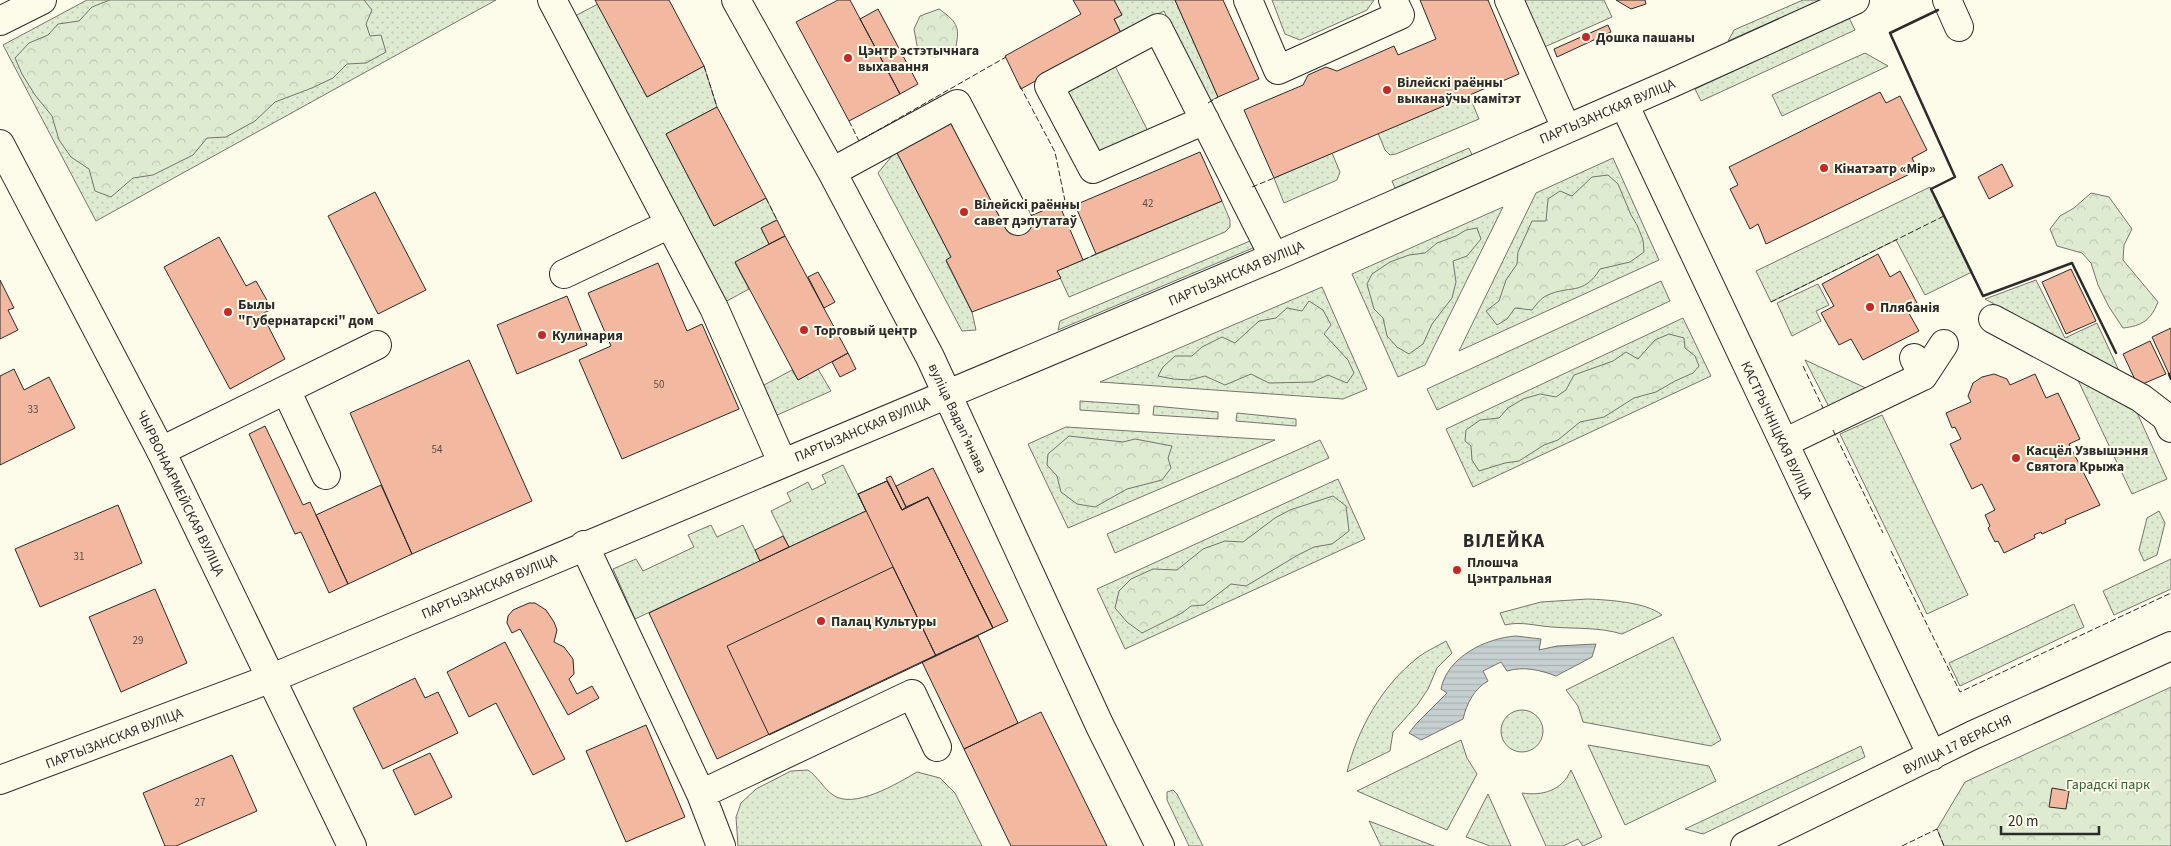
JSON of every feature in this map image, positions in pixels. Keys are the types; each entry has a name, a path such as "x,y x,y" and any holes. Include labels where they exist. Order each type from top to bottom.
{"street":[{"path":"552,0 714,308 782,462"},
{"name":"вуліца Вадапʼянава","path":"736,0 832,172 930,357 1100,726 1160,846"},
{"path":"1248,0 1278,70 1400,15 1393,0"},
{"path":"1509,0 1566,128"},
{"name":"ПАРТЫЗАНСКАЯ ВУЛІЦА","path":"0,780 272,678 584,545 1274,257 1566,128 1672,84 1855,0"},
{"path":"1947,0 1960,27"},
{"path":"1205,120 1093,169 1049,86 1158,28 1205,120 1274,257"},
{"path":"832,172 957,104 1018,221"},
{"name":"КАСТРЫЧНІЦКАЯ ВУЛІЦА","path":"1624,104 1932,756"},
{"name":"ЧЫРВОНААРМЕЙСКАЯ ВУЛІЦА","path":"0,144 161,451 352,846"},
{"path":"564,274 670,224"},
{"path":"1993,319 2141,398 2166,418 2171,428"},
{"path":"1784,443 1919,367 1944,344"},
{"path":"161,451 377,346"},
{"path":"286,390 326,475"},
{"path":"584,545 701,794 721,846"},
{"name":"ВУЛІЦА 17 ВЕРАСНЯ","path":"1745,846 1973,735 2171,646"},
{"path":"701,794 912,694 937,747"}],"green space":[{"path":"87,0 496,0 96,221 3,45"},
{"path":"110,0 364,0 372,10 366,24 370,36 381,35 386,52 366,63 347,64 333,78 275,102 255,121 226,137 207,138 193,155 153,175 133,178 111,197 95,191 89,169 71,157 59,140 52,116 35,95 15,58 29,43 48,35 58,24 79,21 92,7"},
{"path":"1114,0 1175,0 1218,97 1208,102 1164,11 1121,33 1114,19 1122,15"},
{"path":"1272,0 1374,0 1367,10 1300,40 1285,34"},
{"path":"1520,0 1604,0 1612,17 1540,49"},
{"path":"1803,0 1820,0 1728,41 1734,30"},
{"path":"598,4 647,97 704,66 717,107 666,134 714,226 766,198 777,220 761,228 769,244 735,263 749,289 725,302 573,17"},
{"path":"939,9 954,22 957,37 955,51 935,57 918,51 914,29 920,16"},
{"path":"1849,18 1855,30 1701,101 1695,89"},
{"path":"1865,53 1888,66 1782,116 1772,95"},
{"path":"1109,54 1154,143 1093,169 1049,86"},
{"path":"1469,95 1479,119 1396,154 1390,155 1385,150 1378,133"},
{"path":"1469,148 1472,155 1395,188 1392,181"},
{"path":"896,151 951,257 946,261 972,312 976,330 962,331 878,173"},
{"path":"1332,153 1340,172 1337,180 1284,203 1274,178"},
{"path":"1613,158 1659,260 1459,351 1536,193"},
{"path":"1608,175 1618,184 1643,240 1644,252 1630,262 1600,269 1594,278 1582,287 1546,296 1532,310 1515,308 1507,319 1497,325 1486,311 1499,301 1506,280 1517,264 1518,252 1532,221 1546,221 1548,199 1560,191 1572,196 1592,177"},
{"path":"1930,187 1972,272 1925,295 1896,240 1771,302 1756,271"},
{"path":"2091,193 2109,197 2132,229 2124,245 2123,260 2158,302 2149,318 2136,326 2123,328 2109,307 2098,285 2091,263 2082,253 2057,246 2050,229 2060,216 2074,208"},
{"path":"1222,201 1230,220 1230,227 1225,232 1069,297 1057,271"},
{"path":"1503,207 1425,365 1398,377 1352,274"},
{"path":"1477,228 1481,239 1467,256 1453,261 1456,282 1452,298 1432,324 1423,344 1409,354 1397,347 1387,336 1383,318 1374,309 1367,284 1372,274 1390,262 1409,255 1425,253 1437,243 1466,230"},
{"path":"1257,238 1260,245 1058,330 1060,321"},
{"path":"2036,280 2065,338 2097,323 2121,375 1985,299"},
{"path":"1661,281 1670,301 1437,410 1427,389"},
{"path":"1818,284 1829,305 1816,311 1821,321 1792,336 1777,303"},
{"path":"1322,287 1367,389 1343,399 1100,382"},
{"path":"1309,301 1323,310 1331,325 1324,334 1348,360 1354,373 1347,383 1328,375 1313,382 1269,383 1251,374 1225,385 1205,376 1190,380 1158,376 1163,367 1175,356 1192,356 1202,347 1222,337 1235,343 1259,321 1276,318 1287,308 1302,311"},
{"path":"1683,318 1711,376 1473,487 1446,429"},
{"path":"1669,334 1684,338 1685,348 1695,356 1699,366 1693,373 1656,392 1634,398 1604,417 1580,422 1558,440 1544,445 1519,461 1479,471 1472,460 1471,446 1465,441 1466,430 1480,420 1499,418 1508,408 1523,399 1540,394 1556,397 1566,390 1574,375 1613,361 1626,352 1638,359 1655,340"},
{"path":"1805,360 1868,389 1829,407"},
{"path":"818,369 831,391 764,421 751,392 792,370 798,380"},
{"path":"2076,376 2134,406 2167,479 2132,494"},
{"path":"1080,401 1139,405 1139,414 1080,410"},
{"path":"1154,406 1218,412 1218,419 1153,415"},
{"path":"1237,413 1296,419 1296,426 1236,421"},
{"path":"1882,415 1968,595 1927,614 1840,434"},
{"path":"1066,427 1275,440 1068,528 1028,444"},
{"path":"1069,436 1123,442 1135,439 1172,446 1168,458 1171,468 1162,480 1127,489 1095,507 1077,504 1061,492 1057,476 1047,465 1048,454"},
{"path":"1320,440 1329,458 1115,553 1107,534"},
{"path":"843,465 866,511 789,547 771,511 791,501 787,493 808,482 812,490 826,483 822,475"},
{"path":"1338,479 1365,539 1125,649 1097,589"},
{"path":"1333,496 1346,506 1349,531 1332,544 1314,547 1246,586 1231,584 1204,605 1191,606 1182,613 1142,633 1127,622 1115,608 1119,591 1131,579 1153,569 1177,570 1203,549 1225,541 1243,542 1275,518 1290,510"},
{"path":"2159,511 2165,523 2157,555 2144,561 2139,550 2147,518"},
{"path":"711,525 717,537 743,525 760,561 635,619 613,569 636,559 643,571 694,547 688,535"},
{"path":"2171,559 2171,589 2114,615 2103,591"},
{"path":"1588,599 1637,604 1662,615 1622,634 1596,629 1523,624 1505,625 1500,613 1541,602"},
{"path":"2074,604 2084,627 1960,686 1949,663"},
{"path":"1673,637 1721,740 1711,746 1583,722 1578,706 1566,690"},
{"path":"1446,641 1452,653 1437,668 1428,689 1418,704 1393,732 1390,751 1347,772 1351,756 1364,725 1392,682 1416,659"},
{"name":"Гарадскі парк","path":"2171,687 2171,846 1944,846 1937,829 1965,782"},
{"path":"1522,710 1537,716 1543,731 1537,746 1522,752 1507,746 1501,731 1507,716"},
{"path":"1461,740 1467,758 1477,774 1447,830 1357,791"},
{"path":"1588,745 1709,766 1716,781 1625,825"},
{"path":"1861,746 1865,757 1703,834 1685,829"},
{"path":"808,770 833,795 842,799 864,797 876,793 917,772 940,778 955,793 982,846 738,846 736,817 741,803 756,789 791,771"},
{"path":"1571,770 1602,837 1583,846 1578,839 1563,846 1546,846 1522,793 1537,794 1551,790 1562,783"},
{"path":"1173,790 1177,794 1203,846 1189,846 1167,800 1167,792"},
{"path":"1488,794 1511,846 1490,846 1466,837"},
{"path":"1369,821 1434,846 1381,846"}],"shaded area":[{"path":"1516,636 1541,639 1539,650 1557,646 1596,644 1592,657 1556,676 1532,669 1507,671 1501,662 1483,671 1488,681 1472,697 1463,719 1421,740 1409,733 1447,693 1441,689 1451,668 1459,659 1481,645"}],"building":[{"path":"595,0 669,0 704,66 647,97"},
{"name":"Цэнтр эстэтычнага выхавання","path":"838,0 850,0 900,94 849,121 796,22"},
{"path":"1073,0 1114,0 1122,15 1114,19 1121,33 1021,89 1005,56 1081,14"},
{"path":"1175,0 1223,0 1259,79 1218,97"},
{"name":"Вілейскі раённы выканаўчы камітэт","path":"1420,0 1488,0 1519,74 1274,178 1244,110 1303,85 1308,75 1326,67 1337,71 1394,46 1398,55 1436,39"},
{"path":"1616,0 1645,0 1646,4 1631,9"},
{"path":"878,9 918,84 900,94 860,19"},
{"path":"1608,25 1611,32 1557,57 1554,49"},
{"name":"Кінатэатр «Мір»","path":"1880,92 1886,103 1900,96 1927,150 1912,158 1918,170 1766,244 1758,224 1750,229 1730,189 1738,185 1729,167"},
{"path":"717,107 766,198 714,226 666,134"},
{"name":"Вілейскі раённы савет дэпутатаў","path":"954,120 1018,221 1059,204 1083,260 1057,271 1061,278 972,312 946,260 951,257 896,151"},
{"path":"1200,152 1222,201 1096,254 1075,205"},
{"path":"2002,164 2013,186 1989,199 1978,177"},
{"path":"375,192 426,290 378,314 328,216"},
{"path":"777,220 785,236 769,244 761,228"},
{"name":"Торговый центр","path":"785,236 848,353 798,380 735,262"},
{"name":"Былы \"Губернатарскі\" дом","path":"219,237 246,286 256,281 272,309 262,314 285,359 230,389 164,267"},
{"name":"Плябанія","path":"1878,254 1890,277 1900,271 1917,303 1906,308 1919,331 1863,360 1851,339 1839,345 1821,313 1834,306 1822,284"},
{"path":"658,263 687,331 702,324 739,409 622,459 579,360 611,346 588,293"},
{"path":"2071,269 2096,321 2066,334 2042,282"},
{"path":"818,272 835,302 824,308 808,277"},
{"path":"0,280 14,308 8,310 18,330 0,339"},
{"name":"Кулинария","path":"567,296 587,345 517,374 497,325"},
{"path":"2171,328 2171,373 2169,374 2152,337"},
{"path":"2150,341 2166,374 2138,386 2123,354"},
{"path":"848,353 856,369 840,377 832,362"},
{"path":"469,360 532,501 412,554 350,413"},
{"path":"14,369 24,390 49,377 75,428 0,465 0,376"},
{"name":"Касцёл Узвышэння Святога Крыжа","path":"1994,374 2007,379 2010,385 2035,374 2046,398 2058,393 2080,439 2069,444 2100,505 2065,520 2066,523 2042,534 2041,532 2034,535 2035,538 2004,553 1998,541 1995,542 1988,528 1990,526 1985,515 1995,510 1982,484 1972,489 1950,444 1961,439 1955,427 1952,428 1946,413 1971,402 1968,396 1973,383 1982,377"},
{"path":"265,426 303,505 310,502 348,584 329,593 301,532 295,534 249,434"},
{"path":"933,468 1008,621 993,628 928,497 906,507 896,486"},
{"path":"891,476 906,507 902,510 886,478"},
{"name":"Палац Культуры","path":"887,481 902,510 928,497 993,628 717,759 649,613 866,511 858,494"},
{"path":"887,481 902,510 928,497 993,628 936,656 858,494"},
{"path":"381,485 412,554 348,584 316,515"},
{"path":"118,505 142,563 40,607 15,549"},
{"path":"783,536 789,547 760,561 755,550"},
{"path":"893,567 936,656 769,735 727,646"},
{"path":"155,589 187,663 121,692 89,617"},
{"path":"529,603 535,603 546,610 554,622 557,630 554,642 564,647 573,659 574,674 569,679 577,694 592,686 599,698 568,715 520,629 512,633 507,623 508,616 513,610"},
{"path":"978,636 1018,723 964,749 922,662"},
{"path":"505,642 565,759 533,775 496,703 469,717 447,672"},
{"path":"415,678 425,698 438,692 458,733 383,769 353,708"},
{"path":"1041,712 1107,846 1011,846 964,749"},
{"path":"646,725 685,817 626,842 586,751"},
{"path":"430,753 452,797 415,815 393,770"},
{"path":"232,755 257,811 176,846 165,846 143,793"},
{"path":"2052,788 2069,791 2066,809 2049,807"}],"fence":[{"path":"849,121 859,141 1006,57"},
{"path":"704,66 717,107"},
{"path":"1020,86 1055,152 1065,201 1059,204"},
{"path":"1208,103 1218,97"},
{"path":"1252,187 1274,178"},
{"path":"766,198 777,220"},
{"path":"1771,302 1944,216"},
{"path":"1083,260 1096,254"},
{"path":"1803,366 1823,408"},
{"path":"1833,430 1883,533"},
{"path":"1891,551 1960,692 2171,593"},
{"path":"1902,846 1937,829 1944,846"}],"wall":[{"path":"1938,10 1890,33 1955,177 1931,189 1983,296 2072,263 2116,353"},
{"path":"2169,374 2171,379"}],"place":[{"name":"Дошка пашаны","path":"1586,37"},
{"name":"Цэнтр эстэтычнага выхавання","path":"848,58"},
{"name":"Вілейскі раённы выканаўчы камітэт","path":"1387,90"},
{"name":"Кінатэатр «Мір»","path":"1824,168"},
{"name":"Вілейскі раённы савет дэпутатаў","path":"964,212"},
{"name":"Плябанія","path":"1870,307"},
{"name":"Былы \"Губернатарскі\" дом","path":"228,312"},
{"name":"Торговый центр","path":"804,330"},
{"name":"Кулинария","path":"542,335"},
{"name":"Касцёл Узвышэння Святога Крыжа","path":"2016,458"},
{"name":"Плошча Цэнтральная","path":"1457,570"},
{"name":"Палац Культуры","path":"821,621"}],"district":[{"name":"ВІЛЕЙКА","path":"1504,540"}]}
